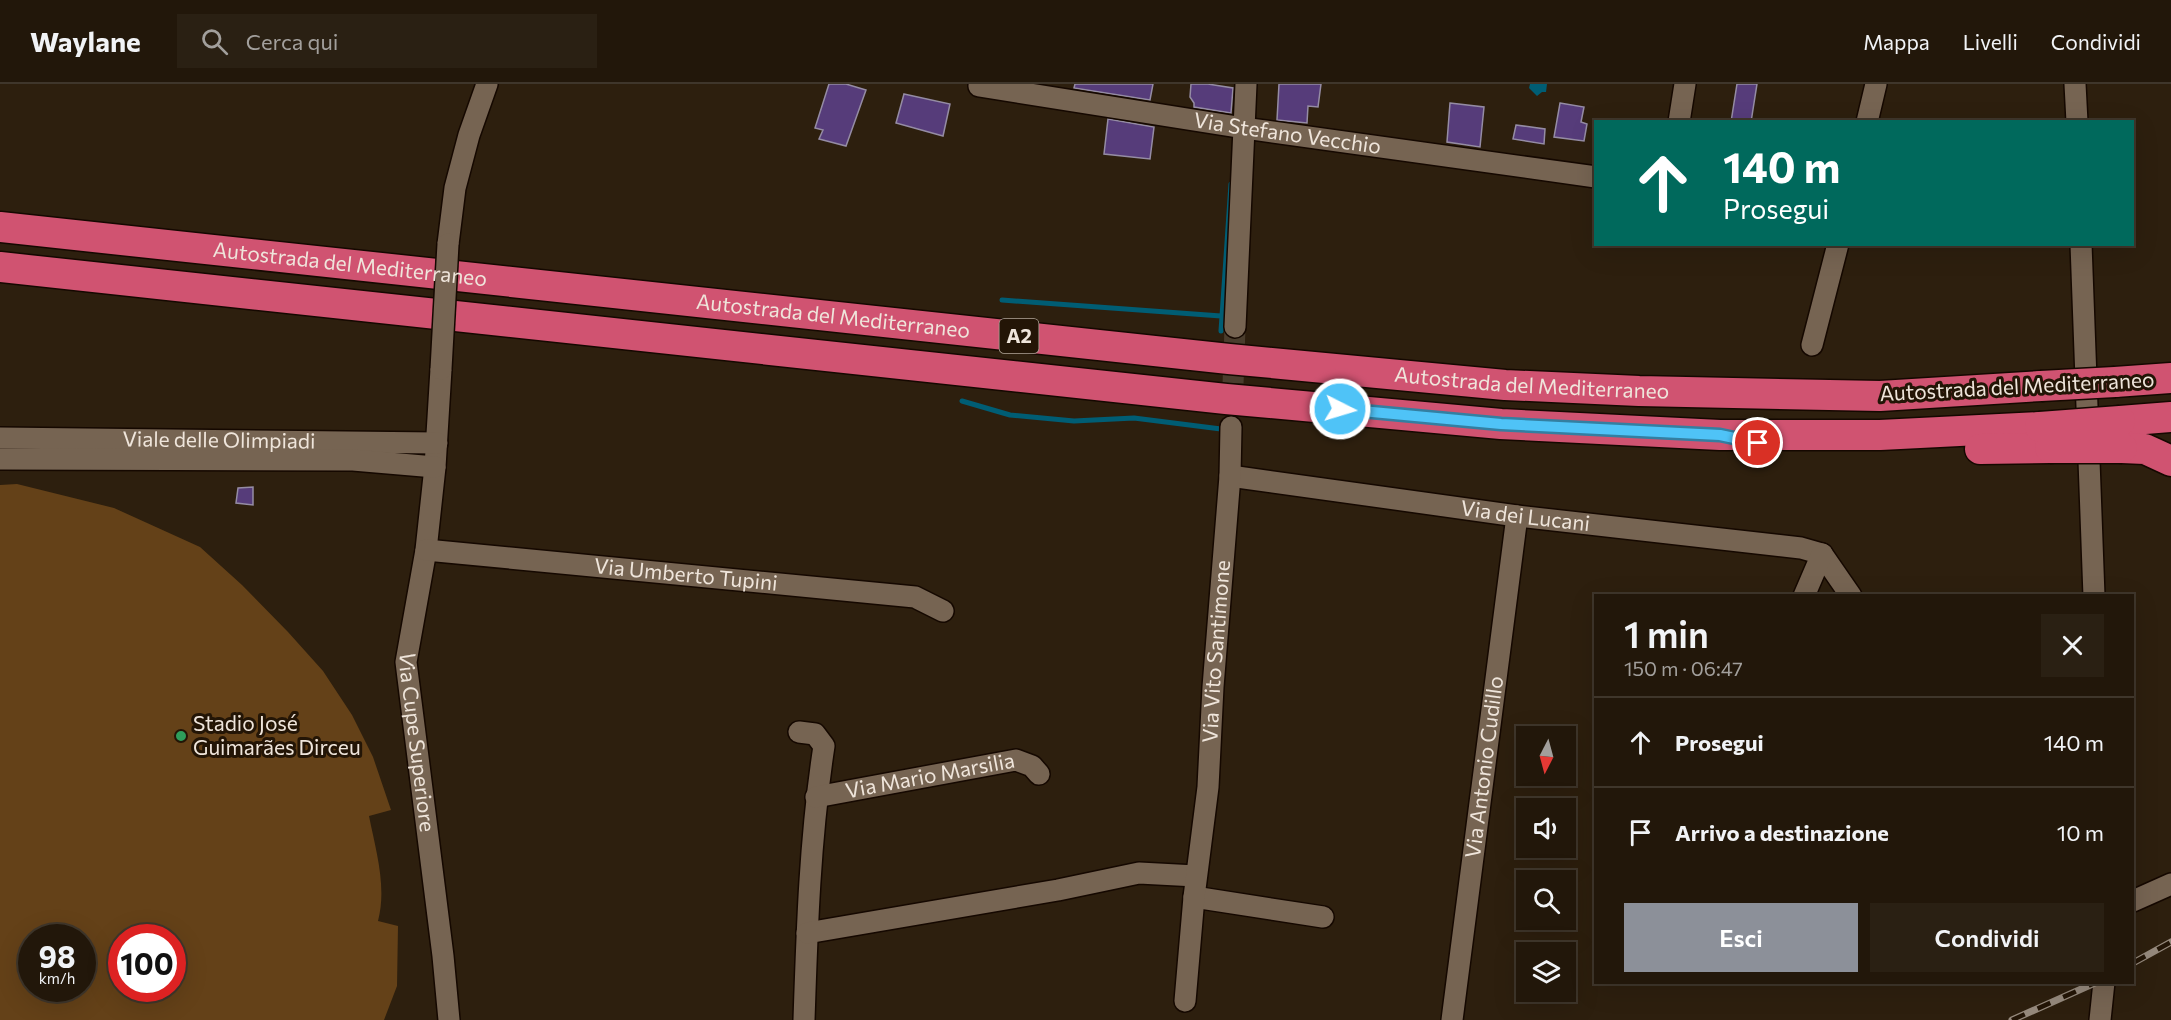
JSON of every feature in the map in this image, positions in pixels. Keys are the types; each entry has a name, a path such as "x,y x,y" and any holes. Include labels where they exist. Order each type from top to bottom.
{"highway":[{"name":"Autostrada del Mediterraneo","path":"0,227 1229,359 1505,385 1880,396 2046,378 2117,374 2171,378"},
{"name":"Autostrada del Mediterraneo","path":"0,267 1249,401 1501,424 1720,435 2045,438 2121,434 2171,417"},
{"path":"2117,374 2171,360"},
{"path":"2121,434 2171,461"}],"street":[{"name":"Via Cupe Superiore","path":"449,1020 442,944 406,662 426,549 435,467 448,244 455,188 469,135 487,84"},
{"path":"1235,327 1246,84"},
{"path":"1679,120 1684,84"},
{"path":"1867,120 1876,84"},
{"path":"2075,84 2076,120"},
{"name":"Via Stefano Vecchio","path":"979,86 1244,128 1594,177"},
{"path":"1812,345 1837,246"},
{"path":"2081,246 2094,594"},
{"name":"Via Vito Santimone","path":"1185,1001 1196,876 1208,787 1213,687 1230,476 1231,426"},
{"name":"Viale delle Olimpiadi","path":"0,438 327,434 437,443"},
{"name":"Viale delle Olimpiadi","path":"0,459 353,460 435,467"},
{"name":"Via dei Lucani","path":"1230,476 1517,516 1801,548 1822,554"},
{"name":"Via Antonio Cudillo","path":"1452,1020 1517,516"},
{"name":"Via Umberto Tupini","path":"426,549 915,597 943,611"},
{"path":"1805,594 1822,554"},
{"path":"1822,554 1850,594"},
{"name":"Via Mario Marsilia","path":"799,732 815,734 824,746 816,797 804,1020"},
{"name":"Via Mario Marsilia","path":"816,797 1016,760 1032,766 1039,774"},
{"path":"807,933 1058,890 1139,873 1196,876"},
{"path":"2134,901 2171,884"},
{"path":"1194,897 1323,917"},
{"path":"2100,1020 2104,984"}],"shaded area":[{"name":"Stadio José Guimarães Dirceu","path":"17,484 114,508 200,547 242,585 323,671 352,715 373,757 391,810 369,816 381,882 378,921 398,926 397,986 384,1020 0,1020 0,485"}],"water":[{"path":"1530,84 1547,84 1546,92 1537,96 1529,88"}],"building":[{"path":"829,84 846,84 866,90 846,146 819,139 823,130 815,128"},
{"path":"1075,84 1153,84 1150,100 1074,88"},
{"path":"1191,84 1233,88 1231,113 1194,107 1190,97"},
{"path":"1279,84 1321,84 1318,107 1308,106 1307,123 1277,120"},
{"path":"1737,84 1757,84 1751,120 1731,120"},
{"path":"904,94 950,104 943,136 896,123"},
{"path":"1450,103 1484,107 1480,147 1447,142"},
{"path":"1560,103 1584,107 1581,122 1587,124 1584,141 1554,137"},
{"path":"1108,119 1154,127 1150,159 1104,154"},
{"path":"1516,125 1545,129 1544,144 1513,139"},
{"path":"253,487 253,505 236,503 238,488"}],"waterway":[{"path":"1221,331 1231,184"},
{"path":"1002,300 1221,316"},
{"path":"962,401 1010,415 1074,421 1134,418 1221,429"}],"tunnel":[{"path":"1232,414 1235,327"}],"railway":[{"path":"2134,962 2171,942"},
{"path":"2012,1020 2093,984"}],"place":[{"name":"Stadio José Guimarães Dirceu","path":"181,736"}],"route":[{"path":"1340,409 1501,424 1720,435 1758,443"}]}
